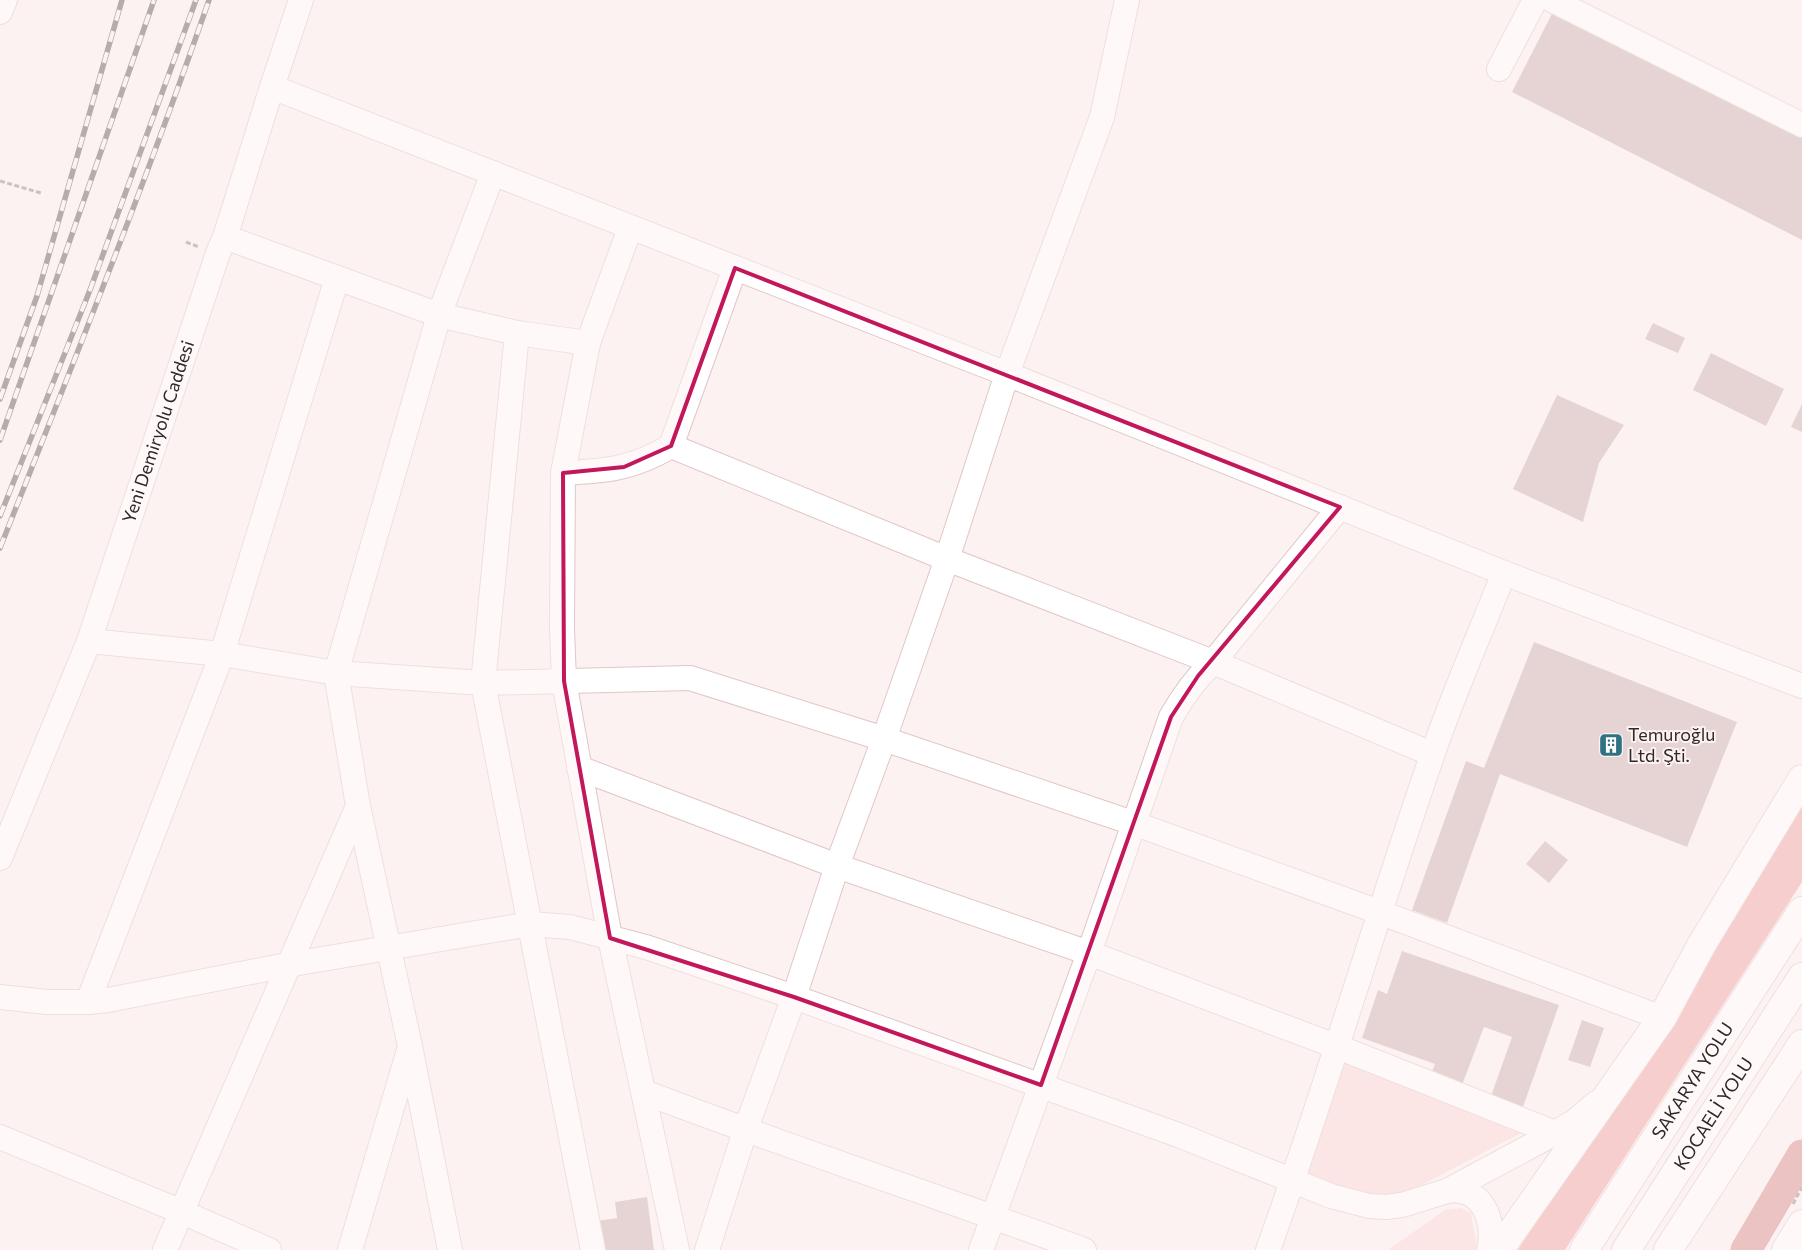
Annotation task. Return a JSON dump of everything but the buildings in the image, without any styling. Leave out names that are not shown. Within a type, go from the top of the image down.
[{"type":"main road","points":[[1499,1250],[1662,1018],[1702,944],[1802,779]]},
{"type":"main road","name":"SAKARYA YOLU","points":[[1584,1250],[1802,911]]},
{"type":"main road","name":"KOCAELİ YOLU","points":[[1626,1250],[1802,978]]},
{"type":"main road","points":[[1668,1250],[1802,1044]]},
{"type":"main road","points":[[1786,1250],[1802,1224]]},
{"type":"main road","points":[[1798,1250],[1802,1244]]},
{"type":"street","points":[[0,12],[5,0]]},
{"type":"street","name":"Yeni Demiryolu Caddesi","points":[[0,858],[89,641],[218,253],[225,237],[301,0]]},
{"type":"street","points":[[707,1250],[745,1131],[794,997],[837,866],[884,739],[1007,374],[1102,118],[1127,0]]},
{"type":"street","points":[[1499,69],[1535,0]]},
{"type":"street","points":[[1552,0],[1802,125]]},
{"type":"street","points":[[272,87],[1007,374],[1504,573],[1802,686]]},
{"type":"street","points":[[450,1250],[390,947],[358,806],[336,672],[439,315],[493,174]]},
{"type":"street","points":[[630,228],[588,342],[563,473],[562,629],[564,681],[610,938],[677,1250]]},
{"type":"street","points":[[225,237],[439,315],[517,333],[588,342]]},
{"type":"street","points":[[563,473],[602,471],[624,467],[642,462],[671,446],[735,268]]},
{"type":"street","points":[[88,1002],[222,654],[337,278]]},
{"type":"street","points":[[517,333],[482,683],[594,1250]]},
{"type":"street","points":[[671,446],[946,558],[1213,662],[1432,754]]},
{"type":"street","points":[[981,1250],[1089,953],[1171,717],[1198,676],[1213,662],[1340,508]]},
{"type":"street","points":[[1268,1250],[1338,1047],[1379,912],[1432,754],[1504,573]]},
{"type":"street","points":[[89,641],[222,654],[336,672],[482,683],[690,678],[884,739],[1133,822],[1662,1018]]},
{"type":"street","points":[[579,768],[837,866],[1089,953],[1338,1047],[1555,1133]]},
{"type":"street","points":[[165,1250],[287,965],[358,806]]},
{"type":"street","points":[[0,997],[48,1002],[88,1002],[130,996],[287,965],[530,924],[570,927],[646,947],[794,997],[1181,1136],[1350,1202],[1377,1206],[1402,1205],[1457,1187],[1574,1122],[1615,1087]]},
{"type":"street","points":[[350,1250],[410,1046]]},
{"type":"street","points":[[644,1092],[745,1131],[993,1216],[1084,1250]]},
{"type":"street","points":[[0,1137],[269,1250]]},
{"type":"street","points":[[1457,1187],[1458,1190],[1469,1194],[1482,1204],[1486,1211],[1491,1232],[1489,1250]]},
{"type":"path","points":[[0,181],[41,193]]},
{"type":"highlighted area","points":[[735,268],[1340,507],[1198,676],[1171,717],[1041,1085],[794,997],[610,938],[564,681],[563,473],[624,467],[671,446]]},
{"type":"shaded area","points":[[1802,795],[1802,882],[1565,1250],[1518,1250]]},
{"type":"shaded area","points":[[1344,1062],[1527,1130],[1410,1191],[1384,1196],[1358,1193],[1305,1176]]},
{"type":"shaded area","points":[[1461,1208],[1471,1213],[1477,1248],[1475,1250],[1388,1250],[1445,1210]]},
{"type":"waterway","points":[[1746,1250],[1802,1155]]},
{"type":"railway","points":[[0,399],[37,296],[122,0]]},
{"type":"railway","points":[[0,440],[154,0]]},
{"type":"railway","points":[[0,516],[90,290],[196,0]]},
{"type":"railway","points":[[0,548],[134,207],[209,0]]},
{"type":"place","name":"Temuroğlu Ltd. Şti.","points":[[1611,745]]}]
